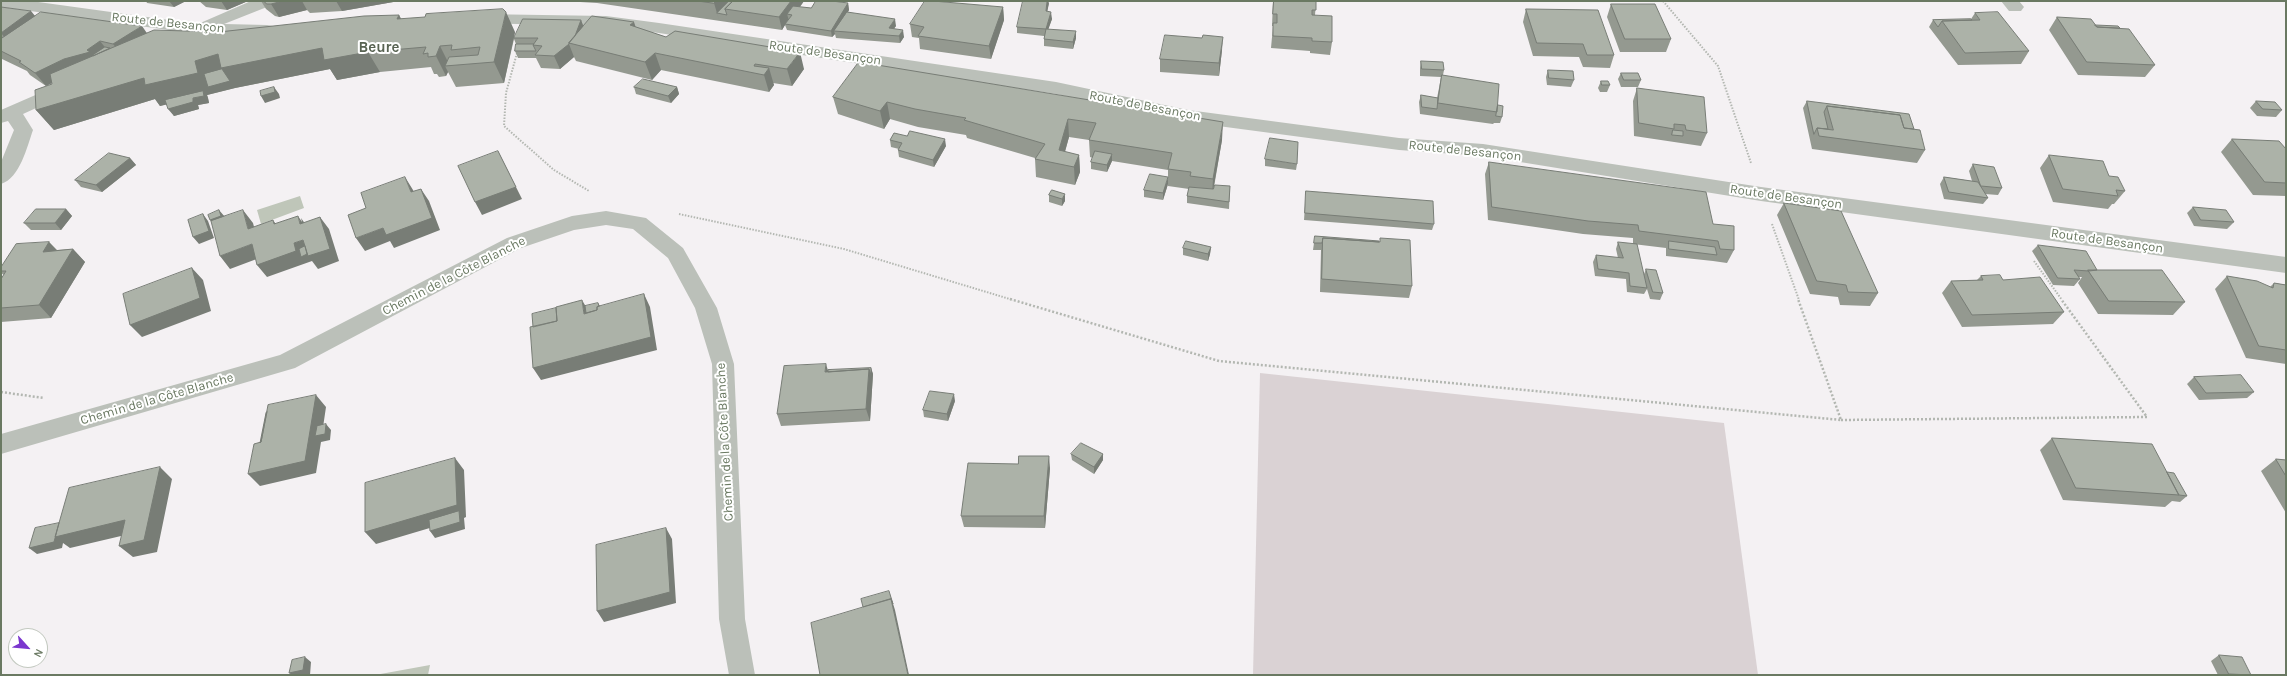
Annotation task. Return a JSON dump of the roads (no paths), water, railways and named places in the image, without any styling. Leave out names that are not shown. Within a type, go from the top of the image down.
[{"type":"street","points":[[169,42],[266,1]]},
{"type":"street","name":"Route de Besançon","points":[[1,2],[198,29],[282,30]]},
{"type":"street","name":"Route de Besançon","points":[[465,20],[526,19],[606,21],[659,28],[1056,88],[1188,116],[1399,144],[1483,150],[1761,194],[2286,265]]},
{"type":"street","points":[[1,177],[9,166],[24,130],[6,115],[76,83]]},
{"type":"street","name":"Chemin de la Côte Blanche","points":[[1,444],[287,362],[514,243],[579,222],[606,218],[640,223],[676,253],[706,308],[723,364],[732,618],[742,675]]},
{"type":"district","name":"Beure","points":[[379,48]]}]
